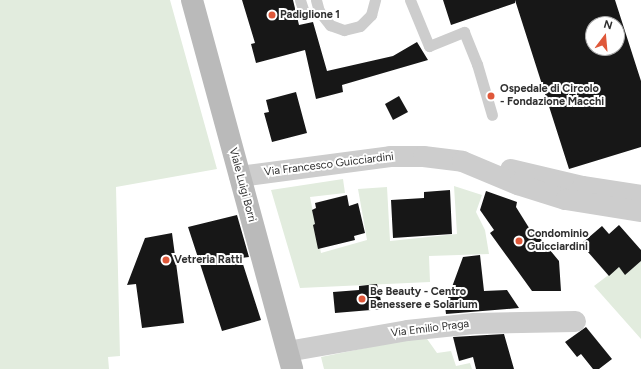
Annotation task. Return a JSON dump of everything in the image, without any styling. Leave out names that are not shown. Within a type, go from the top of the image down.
[{"type":"main road","name":"Viale Luigi Borri","points":[[192,0],[289,360]]},
{"type":"street","name":"Via Francesco Guicciardini","points":[[239,176],[390,156],[423,156],[466,162],[641,195]]},
{"type":"street","name":"Via Francesco Guicciardini","points":[[466,162],[517,184],[565,199],[641,211]]},
{"type":"street","name":"Via Emilio Praga","points":[[289,360],[406,330],[474,323],[575,321]]},
{"type":"lane","points":[[300,0],[304,12]]},
{"type":"lane","points":[[316,0],[319,11],[330,25],[344,30],[360,26],[371,15],[375,0]]},
{"type":"lane","points":[[410,0],[429,46],[464,32],[477,64],[492,115]]},
{"type":"green space","points":[[0,0],[170,0],[217,169],[116,187],[120,356],[108,357],[109,369],[0,369]]},
{"type":"green space","points":[[343,179],[345,193],[310,197],[321,253],[367,240],[358,189],[387,187],[390,241],[457,234],[454,186],[482,195],[476,212],[485,230],[489,254],[429,256],[430,282],[300,288],[271,190]]},
{"type":"green space","points":[[641,261],[641,339],[594,286],[619,267],[626,274]]},
{"type":"green space","points":[[425,336],[437,353],[451,351],[456,366],[470,363],[472,369],[324,369],[321,357]]},
{"type":"building","points":[[242,0],[293,0],[299,25],[313,22],[327,71],[393,56],[417,42],[428,60],[342,85],[343,92],[316,99],[305,50],[256,63],[251,44],[255,43]]},
{"type":"building","points":[[443,0],[515,0],[515,3],[451,25]]},
{"type":"building","points":[[515,0],[615,0],[620,16],[585,16],[585,56],[625,56],[625,31],[641,81],[641,147],[569,169]]},
{"type":"building","points":[[296,92],[307,133],[272,142],[264,113],[269,112],[266,100]]},
{"type":"building","points":[[399,96],[408,112],[393,120],[385,104]]},
{"type":"building","points":[[450,190],[452,234],[393,238],[391,200],[424,198],[424,192]]},
{"type":"building","name":"Condominio Guicciardini","points":[[486,191],[517,202],[516,207],[531,231],[535,232],[559,261],[561,291],[532,291],[490,233],[494,230],[480,210]]},
{"type":"building","points":[[347,195],[349,206],[358,203],[365,233],[354,236],[355,240],[318,249],[313,225],[315,224],[312,210],[316,208],[315,203]]},
{"type":"building","points":[[237,215],[249,257],[241,258],[261,320],[222,331],[188,227]]},
{"type":"building","points":[[619,225],[641,250],[641,261],[625,275],[619,267],[609,276],[581,244],[602,226],[609,234]]},
{"type":"building","points":[[172,233],[184,323],[142,328],[136,284],[127,285],[145,238]]},
{"type":"building","points":[[480,255],[484,291],[507,290],[519,308],[446,314],[445,306],[463,257]]},
{"type":"building","points":[[377,284],[383,309],[335,313],[333,292],[359,290],[359,286]]},
{"type":"building","points":[[586,327],[612,359],[599,369],[593,369],[581,354],[577,357],[565,342]]},
{"type":"building","points":[[504,334],[514,369],[476,369],[473,357],[459,361],[453,337]]},
{"type":"place","name":"Padiglione 1","points":[[272,15]]},
{"type":"place","name":"Ospedale di Circolo - Fondazione Macchi","points":[[491,96]]},
{"type":"place","name":"Condominio Guicciardini","points":[[519,241]]},
{"type":"place","name":"Vetreria Ratti","points":[[166,260]]},
{"type":"place","name":"Be Beauty - Centro Benessere e Solarium","points":[[362,299]]}]
